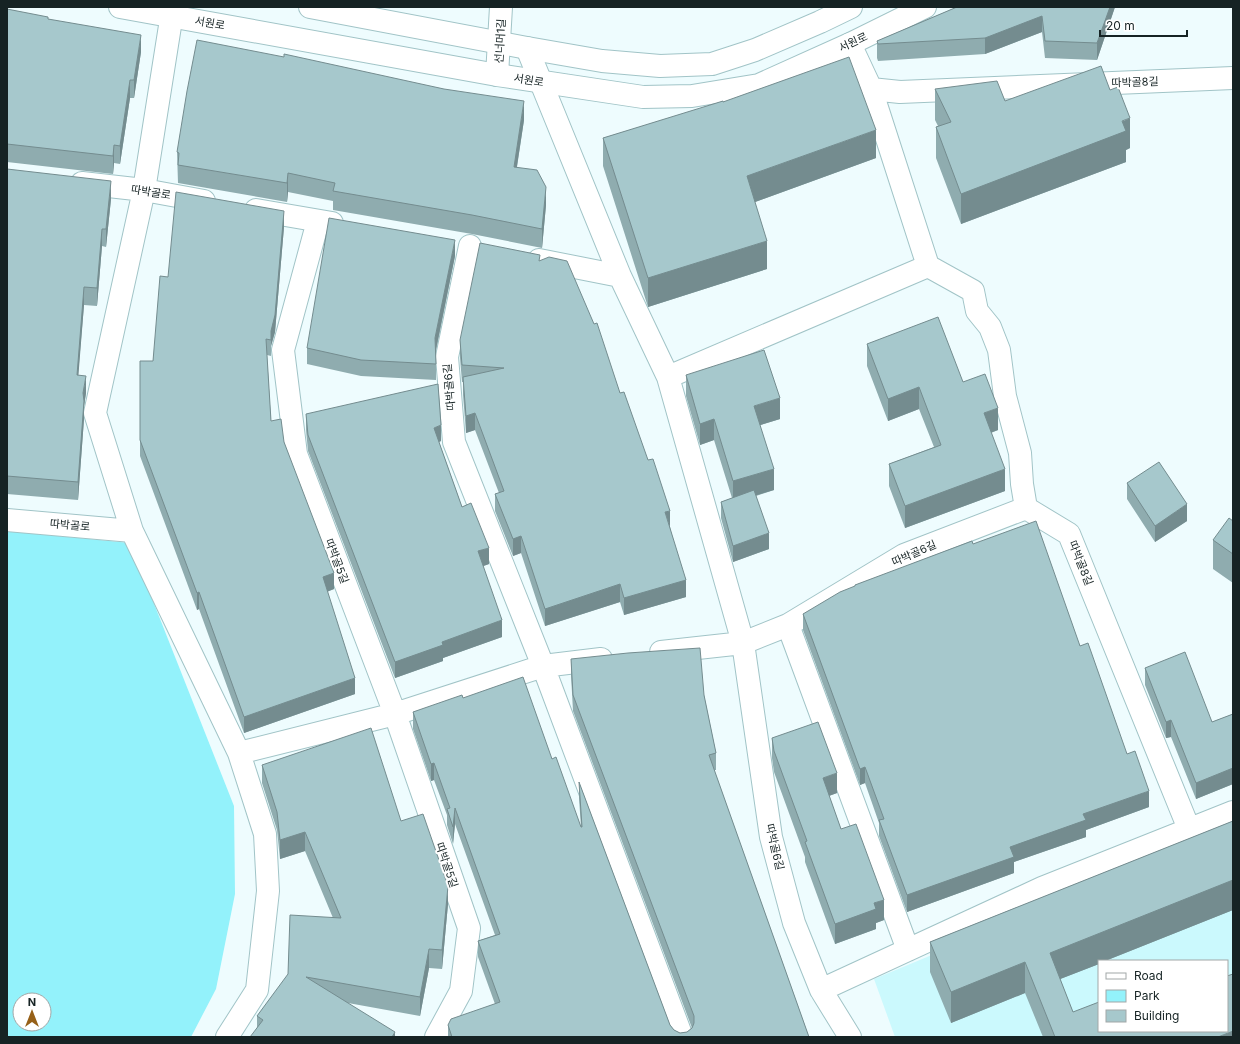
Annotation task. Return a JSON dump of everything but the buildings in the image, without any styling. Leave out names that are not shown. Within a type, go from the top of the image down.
[{"type":"street","name":"서원로","points":[[120,7],[172,12],[497,75],[643,97],[692,96],[759,85],[850,44],[925,7]]},
{"type":"street","points":[[310,7],[602,61],[660,66],[712,64],[755,50],[851,7]]},
{"type":"street","name":"선너머1길","points":[[497,75],[501,7]]},
{"type":"street","points":[[172,12],[144,190],[95,413],[132,531],[239,753],[265,834],[268,891],[257,990],[227,1037]]},
{"type":"street","points":[[850,44],[871,89],[928,266],[973,291],[976,311],[990,327],[999,350],[1005,396],[1020,453],[1022,484],[1026,508]]},
{"type":"street","name":"따박골6길","points":[[527,48],[620,276],[668,377],[743,642],[771,837],[794,923],[821,990],[850,1037]]},
{"type":"street","name":"따박골8길","points":[[871,89],[900,92],[1233,78]]},
{"type":"street","name":"따박골로","points":[[60,180],[144,190],[318,221]]},
{"type":"street","points":[[318,221],[348,226]]},
{"type":"street","name":"따박골5길","points":[[318,221],[283,350],[296,454],[395,714],[469,928],[461,991],[436,1037]]},
{"type":"street","points":[[447,242],[492,250]]},
{"type":"street","name":"따박골6길","points":[[470,246],[447,357],[454,442],[543,666],[682,1037]]},
{"type":"street","points":[[522,256],[620,276]]},
{"type":"street","points":[[668,377],[928,266]]},
{"type":"street","name":"따박골6길","points":[[643,654],[743,642],[788,625],[904,556],[1026,508]]},
{"type":"street","name":"따박골8길","points":[[1026,508],[1069,534],[1189,829]]},
{"type":"street","name":"따박골로","points":[[7,520],[132,531]]},
{"type":"street","points":[[788,625],[908,950]]},
{"type":"street","points":[[239,753],[395,714],[543,666],[620,657]]},
{"type":"street","points":[[821,990],[1042,888],[1233,812]]},
{"type":"shaded area","points":[[1233,830],[1233,1037],[895,1037],[874,979]]},
{"type":"green space","points":[[7,531],[130,543],[234,806],[235,894],[216,989],[191,1037],[7,1037]]}]
